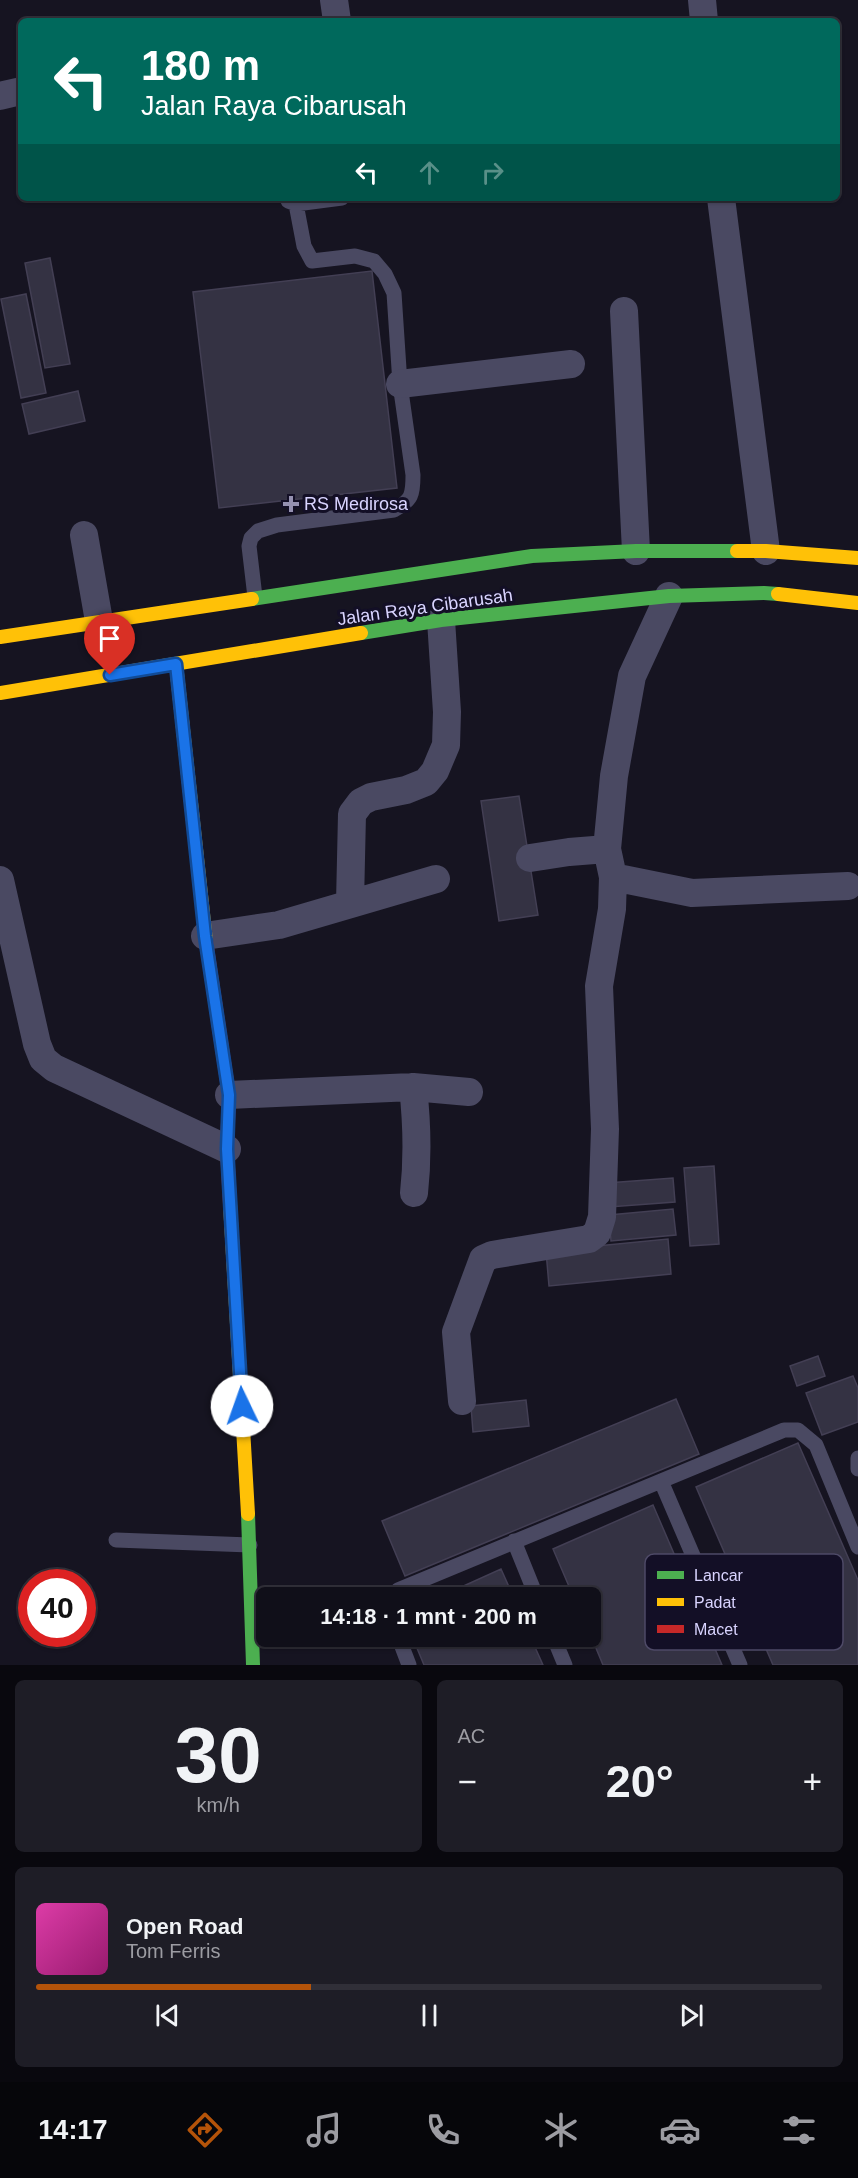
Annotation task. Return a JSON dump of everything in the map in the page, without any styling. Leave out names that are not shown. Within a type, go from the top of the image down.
[{"type":"main road","name":"Jalan Raya Cibarusah","points":[[0,637],[532,556],[636,551],[766,551],[858,558]]},
{"type":"main road","name":"Jalan Raya Cibarusah","points":[[0,693],[441,620],[669,596],[764,593],[858,603]]},
{"type":"main road","points":[[176,664],[205,936],[229,1095],[227,1149],[250,1545],[253,1665]]},
{"type":"street","points":[[334,0],[337,18]]},
{"type":"street","points":[[702,0],[704,18]]},
{"type":"street","points":[[0,96],[18,92]]},
{"type":"street","points":[[721,201],[766,551]]},
{"type":"street","points":[[624,311],[636,551]]},
{"type":"street","points":[[400,384],[571,364]]},
{"type":"street","points":[[84,535],[99,621]]},
{"type":"street","points":[[462,1401],[456,1332],[483,1259],[492,1255],[589,1239],[597,1233],[602,1217],[605,1130],[599,986],[612,909],[613,877],[607,849],[614,776],[632,676],[669,596]]},
{"type":"street","points":[[350,903],[352,814],[361,802],[371,797],[406,790],[426,782],[435,771],[446,745],[447,712],[441,620]]},
{"type":"street","points":[[530,858],[607,849]]},
{"type":"street","points":[[613,877],[692,892],[848,886]]},
{"type":"street","points":[[205,936],[279,925],[436,879]]},
{"type":"street","points":[[0,880],[6,932],[43,1059],[54,1068],[227,1149]]},
{"type":"street","points":[[229,1095],[413,1087],[470,1092]]},
{"type":"street","points":[[413,1087],[418,1162],[414,1193]]},
{"type":"lane","points":[[255,597],[249,546],[251,538],[258,531],[277,525],[394,510],[408,503],[413,490],[413,475],[400,384],[394,293],[385,274],[374,261],[354,256],[312,261],[304,246],[291,201]]},
{"type":"lane","points":[[405,1587],[784,1430],[798,1430],[816,1445],[858,1547]]},
{"type":"lane","points":[[858,1458],[858,1469]]},
{"type":"lane","points":[[661,1481],[692,1554]]},
{"type":"lane","points":[[116,1540],[250,1545]]},
{"type":"lane","points":[[514,1541],[533,1587]]},
{"type":"lane","points":[[402,1647],[409,1665]]},
{"type":"lane","points":[[558,1647],[565,1665]]},
{"type":"lane","points":[[734,1650],[740,1665]]},
{"type":"building","points":[[50,258],[70,364],[45,368],[25,263]]},
{"type":"building","points":[[372,271],[397,488],[219,508],[193,292]]},
{"type":"building","points":[[26,294],[46,393],[21,398],[1,299]]},
{"type":"building","points":[[78,391],[85,421],[29,434],[22,404]]},
{"type":"building","points":[[519,796],[538,915],[499,921],[481,801]]},
{"type":"building","points":[[714,1166],[719,1244],[690,1246],[684,1168]]},
{"type":"building","points":[[673,1178],[675,1202],[609,1207],[607,1183]]},
{"type":"building","points":[[673,1209],[676,1235],[611,1241],[609,1215]]},
{"type":"building","points":[[668,1239],[671,1274],[549,1286],[546,1251]]},
{"type":"building","points":[[818,1356],[825,1376],[797,1386],[790,1366]]},
{"type":"building","points":[[853,1376],[858,1388],[858,1422],[822,1435],[806,1393]]},
{"type":"building","points":[[676,1399],[699,1454],[405,1576],[382,1521]]},
{"type":"building","points":[[526,1400],[529,1426],[473,1432],[471,1406]]},
{"type":"building","points":[[798,1443],[858,1580],[858,1665],[773,1665],[767,1650],[843,1650],[843,1554],[725,1554],[696,1487]]},
{"type":"building","points":[[653,1505],[674,1554],[645,1554],[645,1650],[716,1650],[722,1665],[603,1665],[596,1647],[601,1647],[601,1587],[569,1587],[553,1549]]},
{"type":"building","points":[[501,1569],[509,1587],[461,1587]]},
{"type":"building","points":[[417,1647],[535,1647],[543,1665],[424,1665]]},
{"type":"traffic: fast","points":[[252,599],[532,556],[636,551],[737,551]]},
{"type":"traffic: fast","points":[[361,633],[441,620],[669,596],[778,594]]},
{"type":"traffic: fast","points":[[248,1514],[253,1665]]},
{"type":"traffic: slow","points":[[737,551],[858,558]]},
{"type":"traffic: slow","points":[[778,594],[858,603]]},
{"type":"traffic: slow","points":[[0,637],[252,599]]},
{"type":"traffic: slow","points":[[0,693],[361,633]]},
{"type":"traffic: slow","points":[[176,664],[206,941]]},
{"type":"traffic: slow","points":[[230,1204],[248,1514]]},
{"type":"traffic: jam","points":[[206,941],[229,1095],[227,1149],[230,1204]]},
{"type":"place","name":"RS Medirosa","points":[[291,504]]},
{"type":"route","points":[[110,675],[176,664],[205,936],[229,1095],[227,1149],[242,1406]]}]
